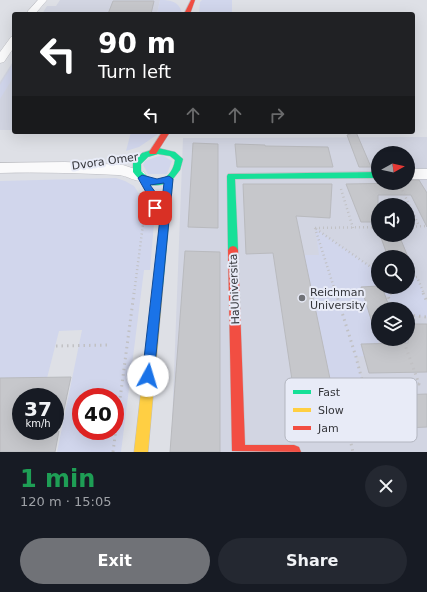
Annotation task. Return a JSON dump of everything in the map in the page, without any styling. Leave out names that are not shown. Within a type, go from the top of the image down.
[{"type":"street","points":[[31,12],[36,0]]},
{"type":"street","points":[[32,12],[43,0]]},
{"type":"street","points":[[187,12],[193,0]]},
{"type":"street","points":[[182,3],[186,12]]},
{"type":"street","points":[[0,60],[12,42]]},
{"type":"street","points":[[152,193],[137,172],[136,165],[138,161],[161,141],[165,134]]},
{"type":"street","points":[[140,177],[151,182],[157,182],[169,179],[177,172],[179,168],[172,143],[163,151],[149,153]]},
{"type":"street","name":"Dvora Omer","points":[[66,167],[125,160],[149,153]]},
{"type":"street","name":"Dvora Omer","points":[[0,168],[66,167],[123,170],[140,177]]},
{"type":"street","points":[[415,174],[427,174]]},
{"type":"street","name":"HaUniversita","points":[[294,452],[239,451],[231,176],[371,175]]},
{"type":"street","points":[[141,452],[169,179]]},
{"type":"street","points":[[157,216],[162,238]]},
{"type":"path","points":[[337,175],[353,228]]},
{"type":"path","points":[[402,190],[419,226]]},
{"type":"path","points":[[113,452],[146,201]]},
{"type":"path","points":[[415,226],[427,226]]},
{"type":"path","points":[[315,228],[371,227]]},
{"type":"path","points":[[315,228],[371,267]]},
{"type":"path","points":[[315,228],[361,378]]},
{"type":"path","points":[[415,277],[417,277],[427,302]]},
{"type":"path","points":[[415,316],[427,317]]},
{"type":"path","points":[[56,346],[110,345]]},
{"type":"path","points":[[405,346],[417,378]]},
{"type":"path","points":[[351,442],[353,452]]},
{"type":"shaded area","points":[[60,0],[160,0],[157,12],[43,12],[47,6],[56,6]]},
{"type":"shaded area","points":[[160,0],[168,0],[177,4],[182,12],[157,12]]},
{"type":"shaded area","points":[[202,0],[232,0],[232,12],[199,12],[200,2]]},
{"type":"shaded area","points":[[12,63],[12,130],[0,130],[0,82]]},
{"type":"shaded area","points":[[12,66],[12,79],[0,99],[0,85]]},
{"type":"shaded area","points":[[130,134],[158,134],[139,147],[126,151]]},
{"type":"shaded area","name":"Reichman University","points":[[427,137],[427,452],[171,452],[183,138]]},
{"type":"shaded area","points":[[162,155],[172,161],[167,174],[148,174],[143,165],[145,161]]},
{"type":"shaded area","points":[[116,178],[134,186],[147,206],[154,223],[150,270],[144,270],[124,428],[124,388],[72,388],[72,440],[123,440],[121,452],[57,452],[59,440],[64,440],[64,418],[82,330],[59,331],[47,378],[0,378],[0,181]]},
{"type":"shaded area","points":[[315,228],[371,267],[371,286],[361,287],[371,319],[371,344],[361,344],[364,356],[356,357],[362,378],[330,378],[304,255],[319,255]]},
{"type":"shaded area","points":[[415,277],[417,277],[427,302],[427,317],[415,316],[415,302],[390,302],[388,296],[385,295],[415,294]]},
{"type":"building","points":[[113,1],[154,1],[151,12],[109,12]]},
{"type":"building","points":[[350,134],[357,134],[371,167],[359,167],[347,135]]},
{"type":"building","points":[[193,143],[218,144],[218,228],[188,227]]},
{"type":"building","points":[[235,144],[328,147],[333,167],[237,167]]},
{"type":"building","points":[[415,180],[419,180],[427,193],[427,227],[415,203],[415,198],[412,198],[411,195],[378,195],[378,198],[371,198],[371,222],[361,222],[346,184],[371,184],[371,190],[415,190]]},
{"type":"building","points":[[243,184],[332,184],[330,218],[296,216],[330,378],[292,378],[273,253],[246,254]]},
{"type":"building","points":[[383,242],[402,242],[405,250],[385,250]]},
{"type":"building","points":[[185,251],[220,252],[220,452],[170,452]]},
{"type":"building","points":[[371,286],[371,294],[385,294],[387,302],[371,302],[371,319],[361,287]]},
{"type":"building","points":[[415,324],[427,324],[427,372],[369,373],[361,344],[371,344],[371,346],[415,346]]},
{"type":"building","points":[[71,377],[64,409],[64,388],[12,388],[12,440],[57,440],[55,452],[0,452],[0,378]]},
{"type":"building","points":[[417,394],[427,394],[427,427],[417,427]]},
{"type":"traffic: fast","points":[[158,151],[172,154],[179,159],[176,170],[169,179],[158,183],[153,183],[143,178],[137,172],[137,163],[145,155],[158,151]]},
{"type":"traffic: fast","points":[[233,250],[231,176],[371,175]]},
{"type":"traffic: fast","points":[[158,286],[169,179]]},
{"type":"traffic: slow","points":[[141,452],[158,286]]},
{"type":"traffic: jam","points":[[188,12],[193,0]]},
{"type":"traffic: jam","points":[[153,152],[165,134]]},
{"type":"traffic: jam","points":[[233,250],[239,451],[294,452]]},
{"type":"place","name":"Reichman University","points":[[302,298]]},
{"type":"route","points":[[148,376],[169,179],[151,182],[142,178],[152,193],[155,208]]}]
